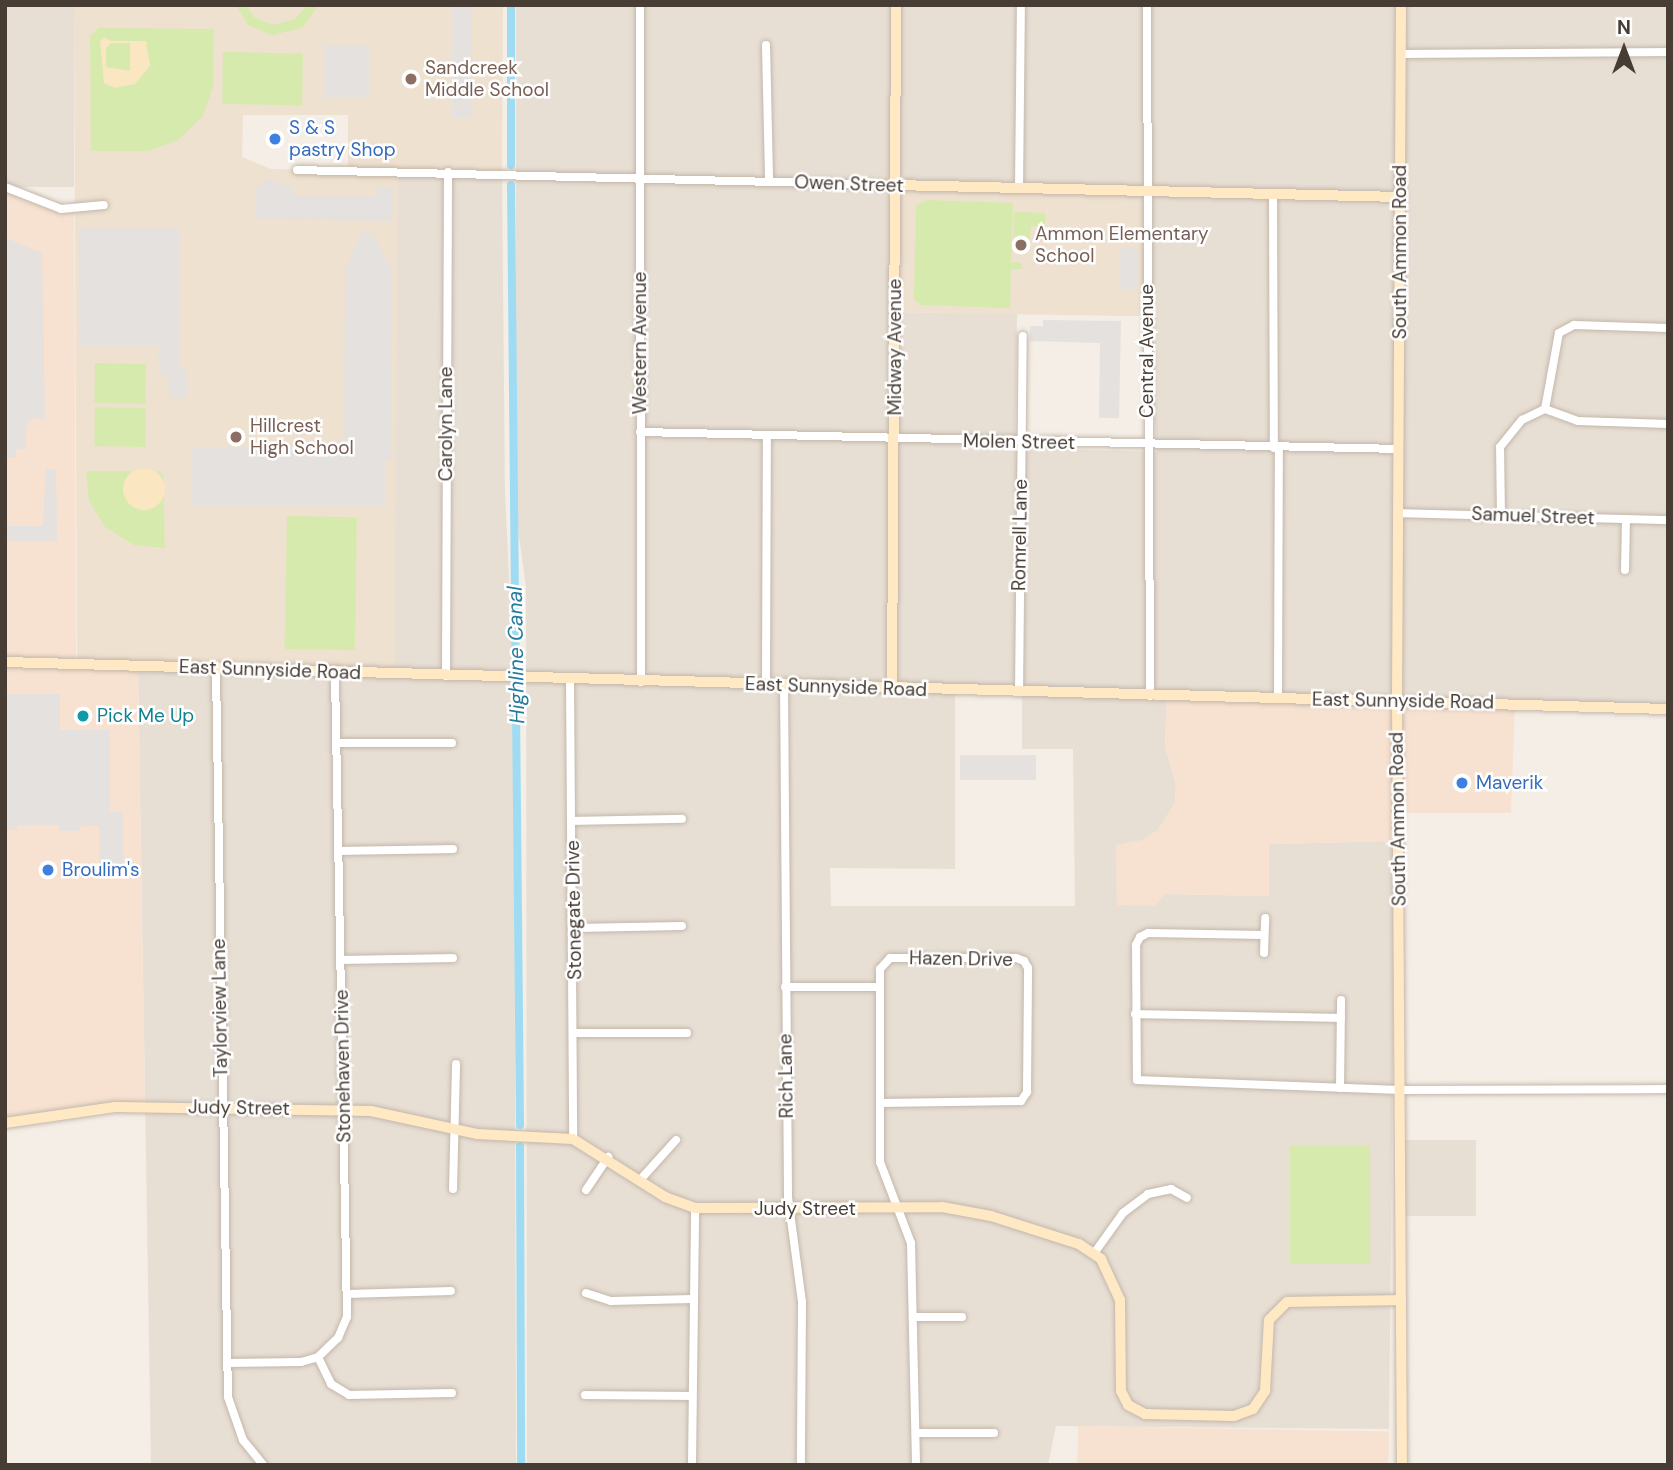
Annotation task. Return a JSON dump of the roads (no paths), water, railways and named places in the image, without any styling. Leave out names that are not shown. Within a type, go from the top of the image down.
[{"type":"street","name":"Western Avenue","points":[[639,5],[640,681]]},
{"type":"street","name":"Midway Avenue","points":[[892,689],[896,5]]},
{"type":"street","points":[[1019,189],[1021,5]]},
{"type":"street","name":"Central Avenue","points":[[1147,5],[1146,445],[1150,696]]},
{"type":"street","name":"South Ammon Road","points":[[1401,5],[1397,699],[1402,1465]]},
{"type":"street","points":[[765,45],[769,181]]},
{"type":"street","points":[[1401,54],[1668,52]]},
{"type":"street","name":"Owen Street","points":[[297,170],[640,176],[1019,189],[1401,197]]},
{"type":"street","name":"Carolyn Lane","points":[[446,676],[448,172]]},
{"type":"street","points":[[5,187],[61,209],[104,205]]},
{"type":"street","points":[[1273,194],[1278,698]]},
{"type":"street","points":[[1501,516],[1500,447],[1509,431],[1545,409],[1559,333],[1574,325],[1668,328]]},
{"type":"street","name":"Romrell Lane","points":[[1019,692],[1023,336]]},
{"type":"street","points":[[1545,409],[1578,421],[1668,424]]},
{"type":"street","name":"Molen Street","points":[[640,432],[1398,449]]},
{"type":"street","points":[[766,685],[767,436]]},
{"type":"street","name":"Samuel Street","points":[[1398,513],[1668,520]]},
{"type":"street","points":[[1625,570],[1626,519]]},
{"type":"street","name":"East Sunnyside Road","points":[[5,662],[1150,696],[1397,699],[1668,709]]},
{"type":"street","name":"Taylorview Lane","points":[[216,668],[227,1363],[231,1411],[260,1464]]},
{"type":"street","name":"Stonehaven Drive","points":[[318,1357],[330,1349],[342,1328],[347,1294],[341,851],[335,672]]},
{"type":"street","name":"Stonegate Drive","points":[[570,680],[575,928],[573,1139]]},
{"type":"street","name":"Rich Lane","points":[[784,685],[788,1209],[799,1253],[802,1302],[801,1465]]},
{"type":"street","points":[[338,743],[452,743]]},
{"type":"street","points":[[572,821],[682,819]]},
{"type":"street","points":[[341,851],[453,849]]},
{"type":"street","points":[[1264,953],[1265,918]]},
{"type":"street","points":[[575,928],[682,926]]},
{"type":"street","points":[[1264,936],[1148,933],[1140,937],[1135,1014],[1137,1080],[1400,1090],[1668,1089]]},
{"type":"street","points":[[342,960],[453,958]]},
{"type":"street","name":"Hazen Drive","points":[[880,1103],[1021,1101],[1027,1092],[1028,968],[1017,958],[890,958],[880,969],[880,987],[880,1103],[880,1162],[886,1187],[899,1208],[911,1243],[915,1317],[916,1465]]},
{"type":"street","points":[[785,987],[880,987]]},
{"type":"street","points":[[1340,1088],[1341,1000]]},
{"type":"street","points":[[1135,1014],[1341,1018]]},
{"type":"street","points":[[575,1033],[687,1033]]},
{"type":"street","points":[[453,1189],[456,1064]]},
{"type":"street","name":"Judy Street","points":[[5,1124],[115,1107],[344,1110],[406,1116],[455,1129],[573,1139],[608,1157],[665,1197],[695,1209],[942,1207],[991,1216],[1095,1252]]},
{"type":"street","points":[[640,1180],[676,1140]]},
{"type":"street","points":[[586,1190],[608,1157]]},
{"type":"street","points":[[1187,1198],[1171,1189],[1148,1194],[1124,1213],[1095,1252],[1110,1271],[1120,1300],[1121,1391],[1128,1405],[1145,1414],[1234,1416],[1253,1409],[1265,1391],[1269,1320],[1287,1302],[1401,1300]]},
{"type":"street","points":[[692,1465],[695,1209]]},
{"type":"street","points":[[347,1294],[451,1291]]},
{"type":"street","points":[[586,1293],[611,1301],[692,1299]]},
{"type":"street","points":[[915,1317],[962,1317]]},
{"type":"street","points":[[227,1363],[301,1362],[318,1357],[331,1384],[349,1395],[452,1393]]},
{"type":"street","points":[[585,1395],[692,1396]]},
{"type":"street","points":[[916,1433],[994,1433]]},
{"type":"waterway","name":"Highline Canal","points":[[511,5],[511,165]]},
{"type":"waterway","name":"Highline Canal","points":[[511,185],[520,1125]]},
{"type":"waterway","points":[[520,1146],[521,1465]]},
{"type":"place","name":"Sandcreek Middle School","points":[[411,79]]},
{"type":"place","name":"S & S pastry Shop","points":[[275,139]]},
{"type":"place","name":"Ammon Elementary School","points":[[1021,245]]},
{"type":"place","name":"Hillcrest High School","points":[[236,437]]},
{"type":"place","name":"Pick Me Up","points":[[83,716]]},
{"type":"place","name":"Maverik","points":[[1462,783]]},
{"type":"place","name":"Broulim's","points":[[48,870]]}]
